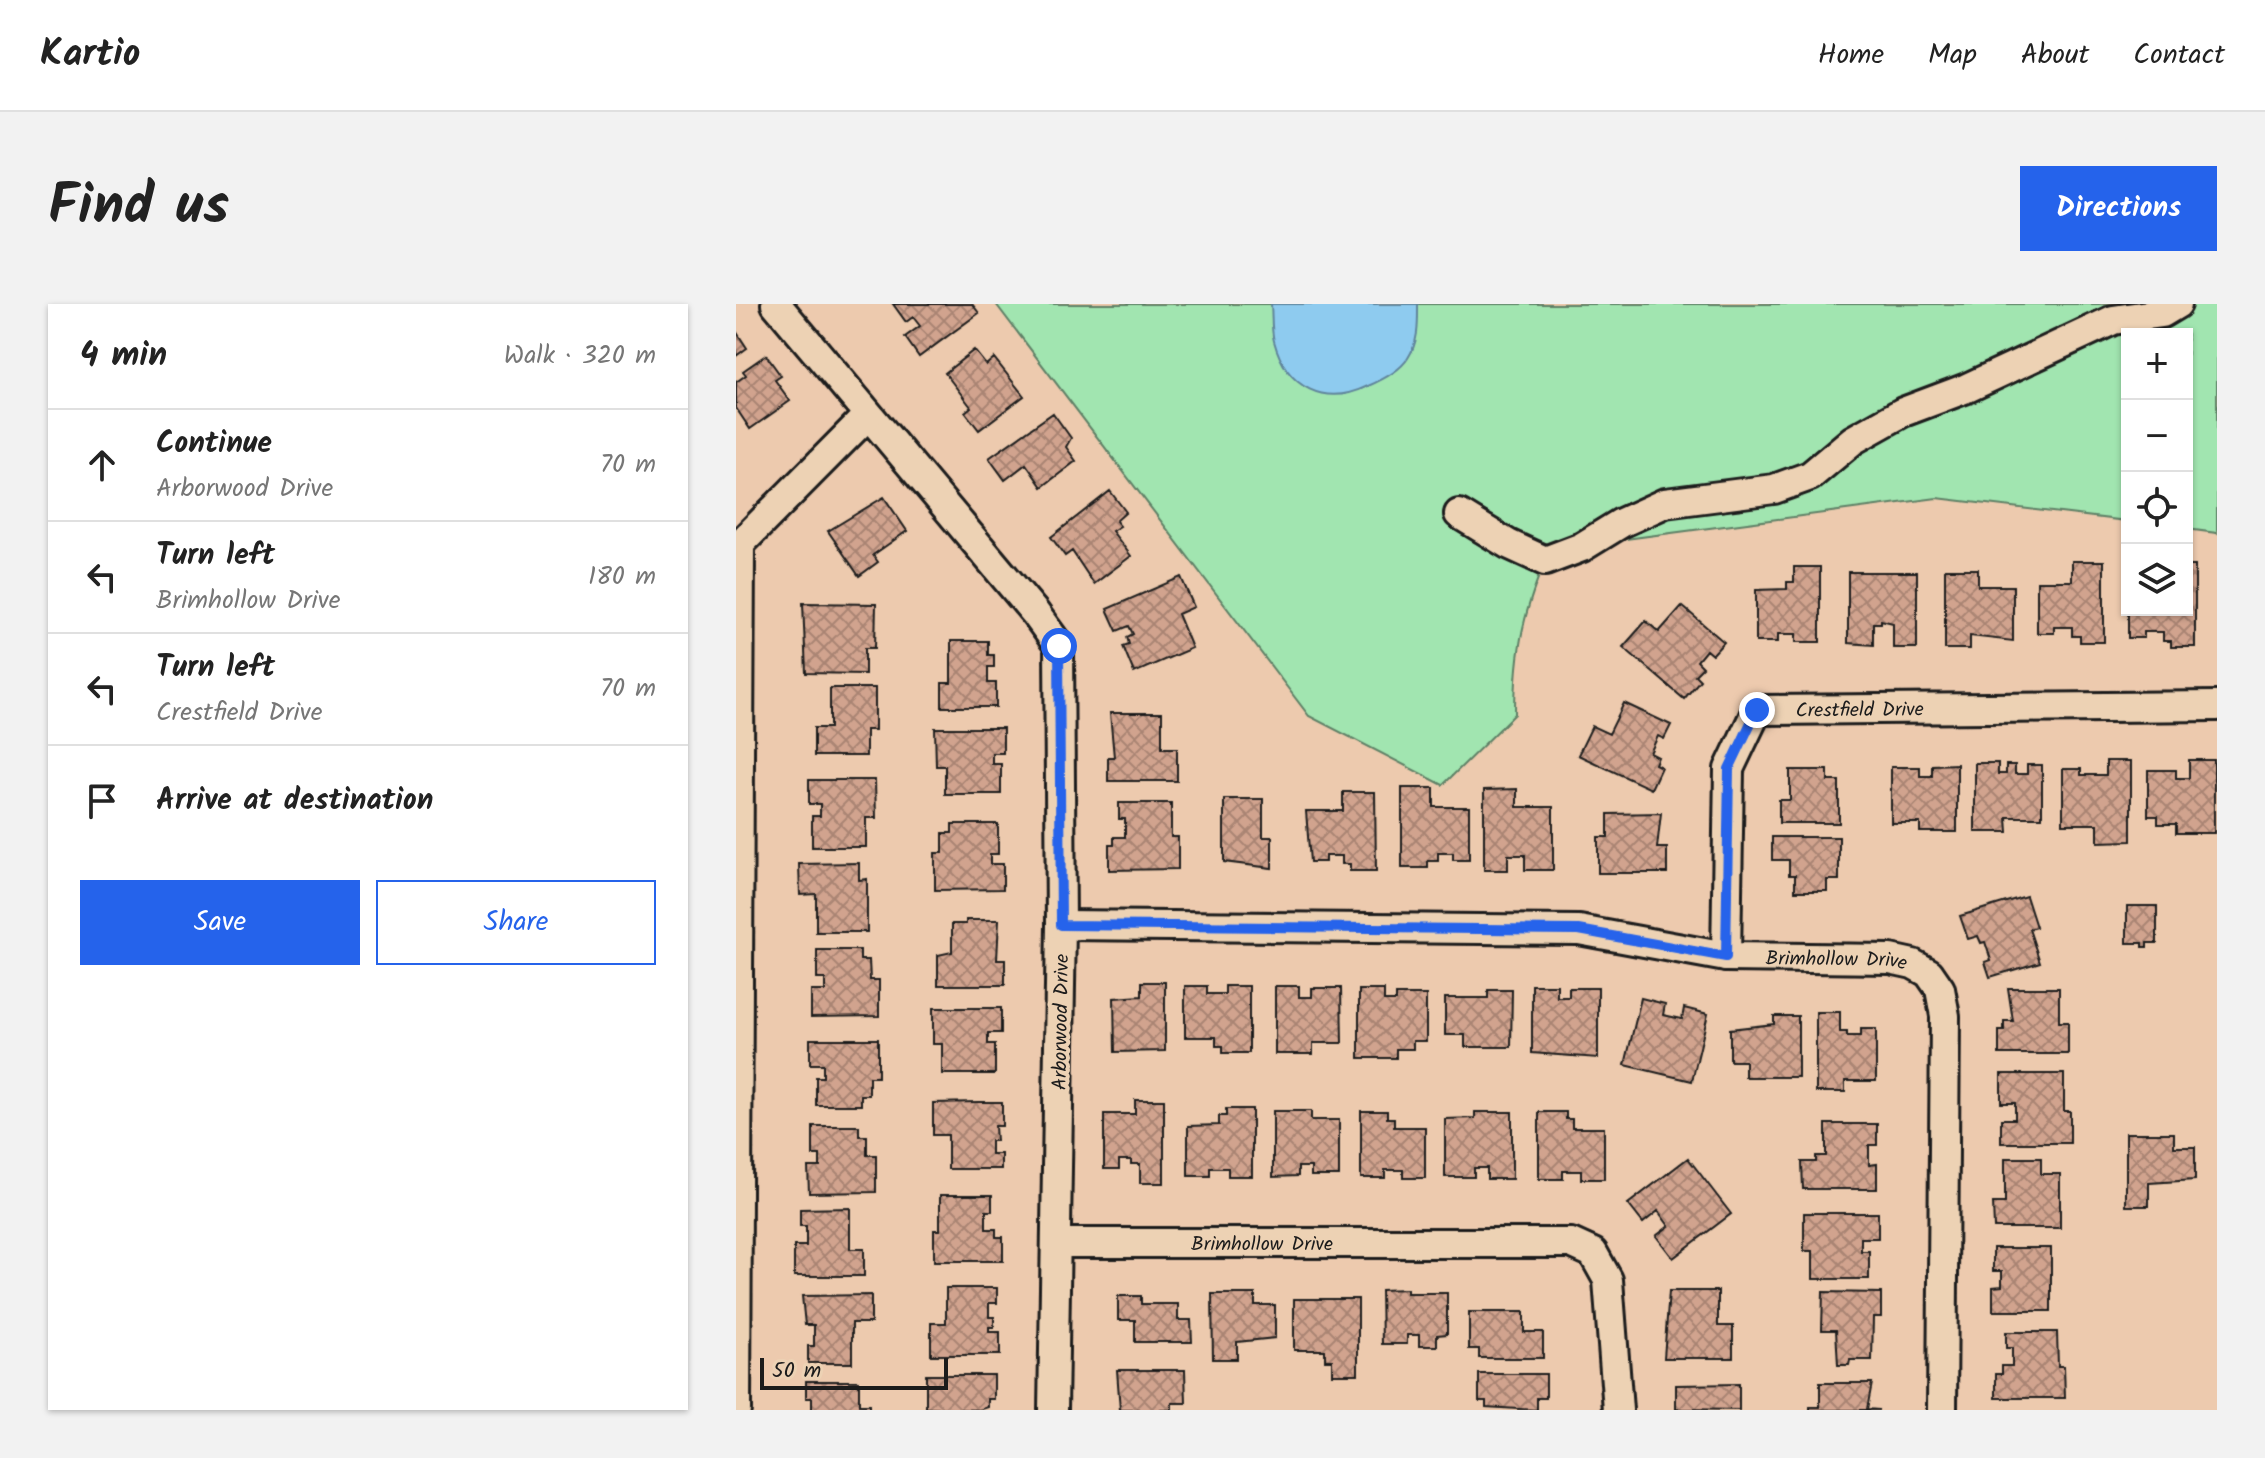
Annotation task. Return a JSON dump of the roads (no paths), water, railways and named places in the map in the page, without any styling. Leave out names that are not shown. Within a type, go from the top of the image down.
[{"type":"street","name":"Arborwood Drive","points":[[776,304],[1035,613],[1059,646],[1061,925],[1053,1410]]},
{"type":"street","points":[[1459,514],[1545,561],[1582,547],[1621,523],[1665,503],[1774,489],[1810,476],[1853,440],[1903,412],[1967,388],[2113,320],[2162,313],[2177,304]]},
{"type":"street","points":[[736,1410],[740,544],[867,416]]},
{"type":"street","name":"Crestfield Drive","points":[[1726,957],[1729,769],[1757,710],[2217,706]]},
{"type":"street","name":"Brimhollow Drive","points":[[1061,925],[1579,930],[1726,957],[1890,959],[1913,964],[1929,973],[1940,989],[1945,1016],[1942,1410]]},
{"type":"street","name":"Brimhollow Drive","points":[[1056,1243],[1571,1243],[1593,1253],[1608,1280],[1618,1410]]},
{"type":"water","points":[[1271,304],[1418,304],[1418,325],[1412,352],[1405,363],[1385,378],[1352,392],[1323,394],[1298,382],[1280,358],[1273,337]]}]
